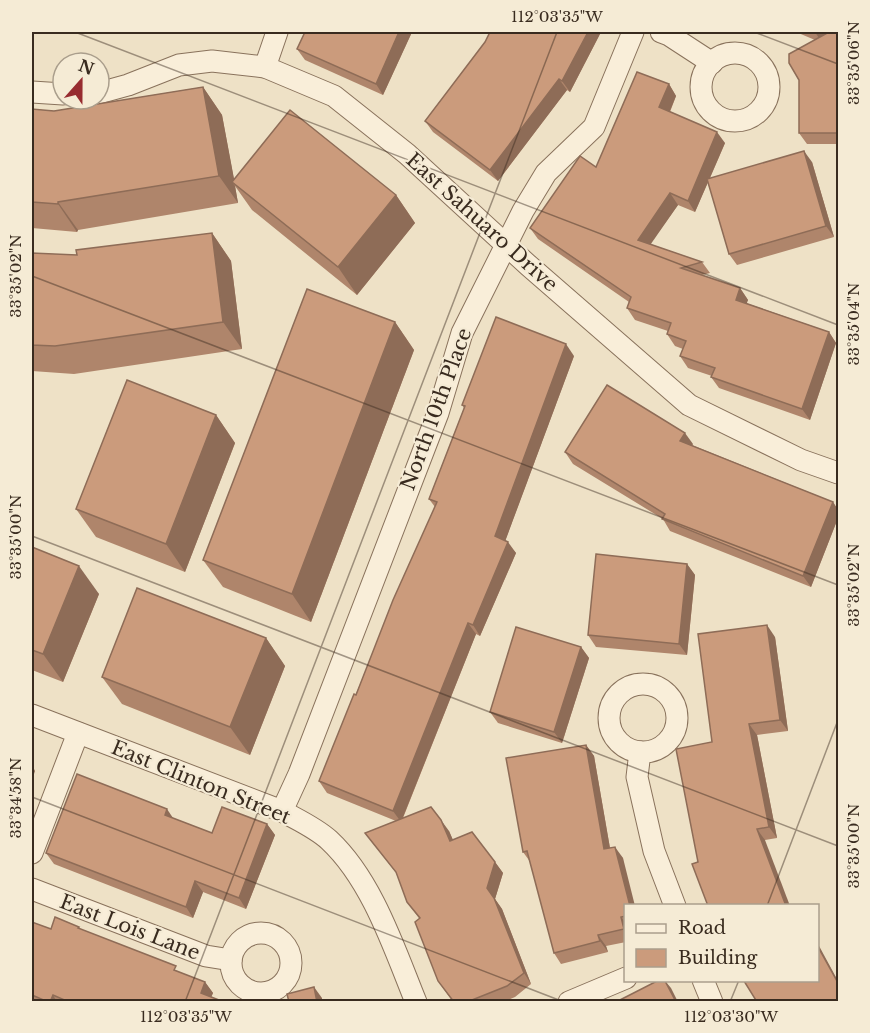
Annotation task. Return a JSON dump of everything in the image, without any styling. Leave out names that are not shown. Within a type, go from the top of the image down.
[{"type":"street","points":[[265,67],[277,32]]},
{"type":"street","name":"North 10th Place","points":[[282,812],[299,774],[438,413],[462,333],[523,211],[546,173],[594,127],[633,32]]},
{"type":"street","points":[[661,32],[669,34],[712,63]]},
{"type":"street","name":"East Sahuaro Drive","points":[[111,90],[179,65],[212,62],[265,67],[334,96],[407,154],[689,405],[801,460],[838,473]]},
{"type":"street","points":[[32,92],[51,93]]},
{"type":"street","name":"East Clinton Street","points":[[32,715],[282,812],[329,839],[347,861],[382,918],[416,1002]]},
{"type":"street","points":[[32,853],[78,733]]},
{"type":"street","points":[[640,752],[637,777],[654,851],[674,904]]},
{"type":"street","name":"East Lois Lane","points":[[32,889],[206,957],[231,960]]},
{"type":"street","points":[[569,1002],[624,979]]},
{"type":"street","points":[[703,982],[712,1002]]},
{"type":"building","points":[[305,32],[399,32],[376,84],[297,49]]},
{"type":"building","points":[[490,32],[588,32],[562,81],[559,79],[490,170],[425,121],[485,42]]},
{"type":"building","points":[[829,32],[838,32],[838,133],[799,133],[799,80],[789,63],[789,54]]},
{"type":"building","points":[[637,72],[669,84],[659,107],[717,132],[688,201],[670,193],[638,240],[702,262],[681,268],[740,288],[736,300],[829,332],[802,409],[711,377],[715,368],[680,356],[686,341],[667,334],[671,323],[627,308],[631,297],[530,228],[580,156],[596,167]]},
{"type":"building","points":[[203,87],[219,176],[58,202],[58,204],[32,202],[32,109],[111,111],[111,102]]},
{"type":"building","points":[[290,110],[396,195],[338,267],[232,182]]},
{"type":"building","points":[[804,151],[826,226],[729,254],[707,179]]},
{"type":"building","points":[[212,233],[223,322],[55,346],[32,345],[32,253],[77,255],[76,250]]},
{"type":"building","points":[[307,289],[395,322],[292,594],[203,560]]},
{"type":"building","points":[[496,317],[566,344],[495,536],[508,542],[473,625],[468,623],[393,811],[319,781],[393,600],[437,502],[429,499]]},
{"type":"building","points":[[127,380],[216,415],[166,544],[76,509]]},
{"type":"building","points":[[607,385],[685,433],[680,441],[833,502],[803,576],[662,519],[665,514],[565,452]]},
{"type":"building","points":[[32,547],[79,566],[43,654],[32,650]]},
{"type":"building","points":[[596,554],[687,564],[679,644],[588,635]]},
{"type":"building","points":[[137,588],[266,638],[230,727],[102,677]]},
{"type":"building","points":[[767,625],[780,720],[749,724],[769,827],[757,829],[785,904],[707,904],[692,864],[698,862],[676,749],[712,742],[698,634]]},
{"type":"building","points":[[516,627],[581,647],[554,732],[490,712]]},
{"type":"building","points":[[586,745],[604,849],[615,847],[629,904],[624,904],[624,916],[621,917],[624,929],[598,935],[600,941],[554,953],[527,851],[523,852],[506,758]]},
{"type":"building","points":[[77,774],[167,809],[165,815],[212,833],[222,807],[267,824],[239,898],[195,881],[186,907],[46,853]]},
{"type":"building","points":[[431,807],[441,820],[450,841],[472,832],[495,862],[487,888],[494,898],[524,973],[507,986],[467,1002],[454,1002],[438,981],[415,922],[420,918],[407,902],[396,872],[365,833]]},
{"type":"building","points":[[55,917],[176,966],[174,970],[205,982],[201,993],[224,1002],[69,1002],[53,995],[48,1002],[32,995],[32,922],[51,929]]},
{"type":"building","points":[[819,949],[838,983],[838,1002],[757,1002],[745,982],[819,982]]},
{"type":"building","points":[[655,982],[666,982],[676,1002],[616,1002]]},
{"type":"building","points":[[314,987],[317,1002],[289,1002],[287,994]]}]
